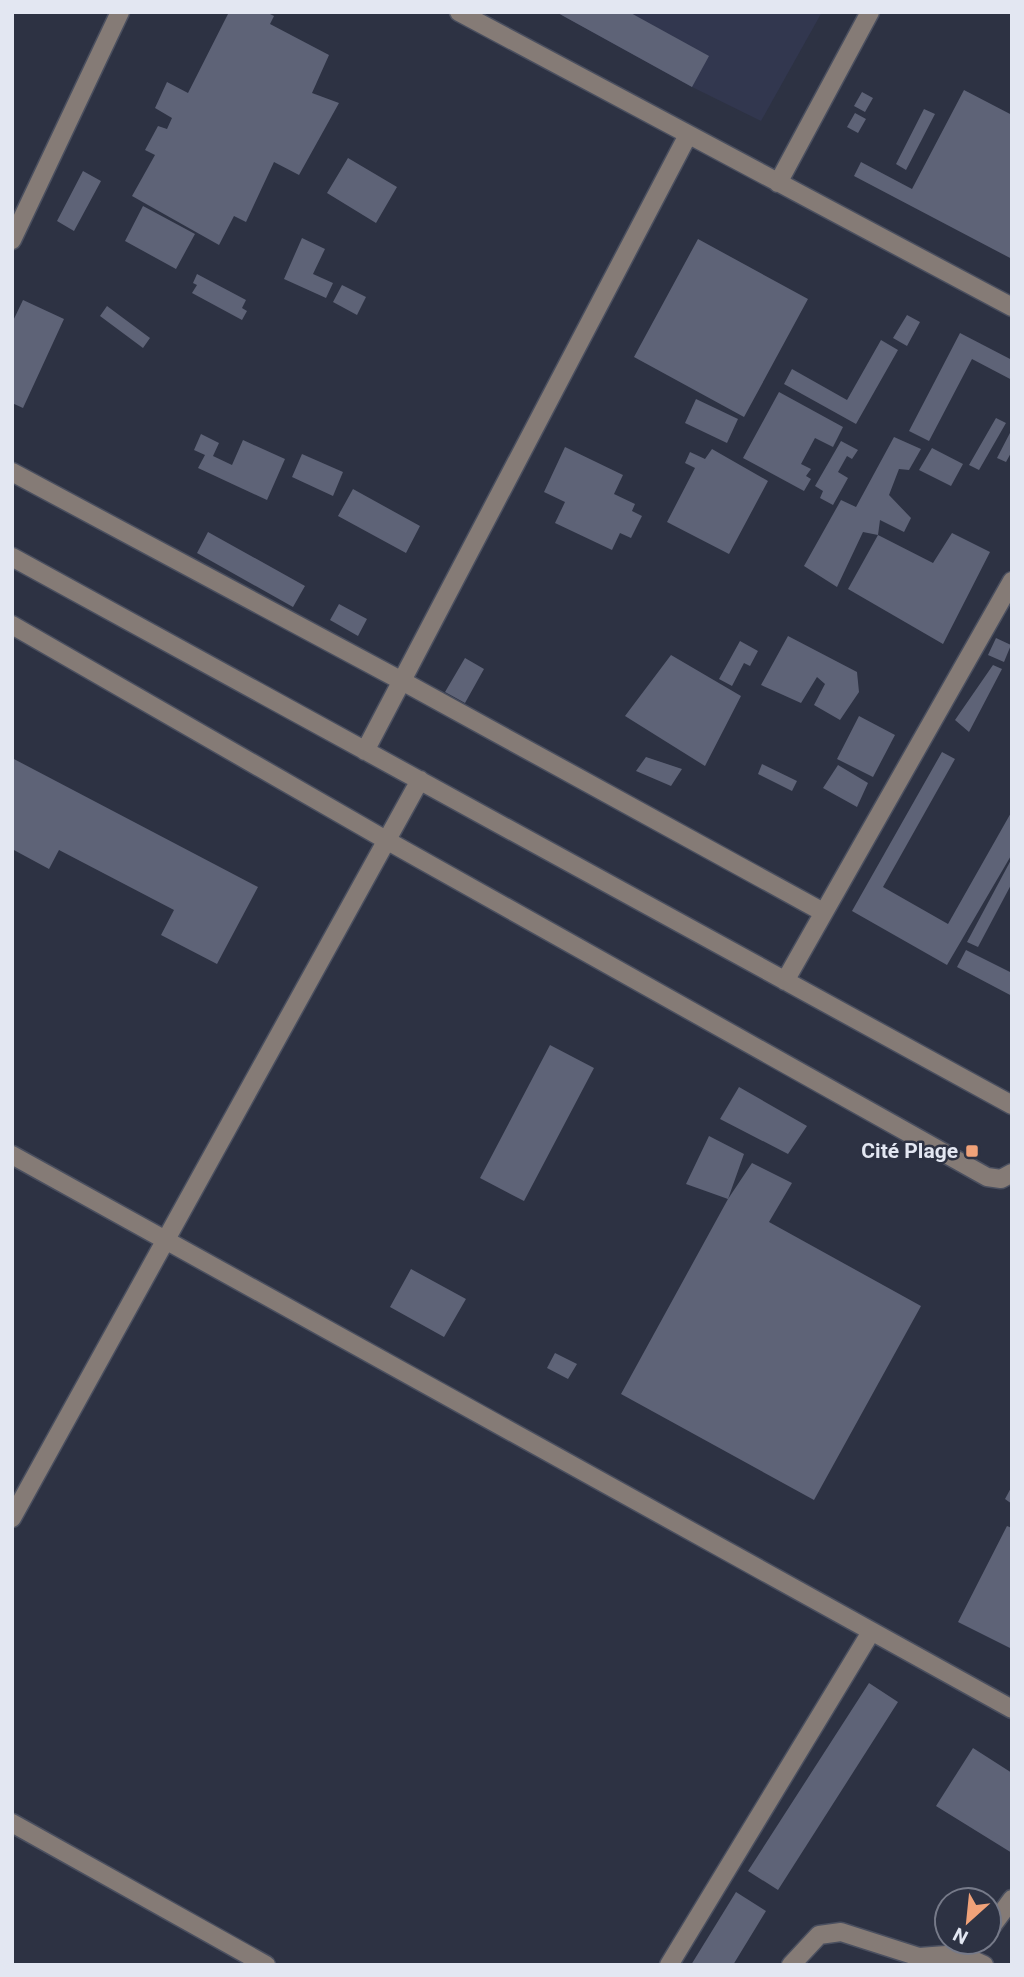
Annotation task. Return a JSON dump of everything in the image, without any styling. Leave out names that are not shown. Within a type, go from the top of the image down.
[{"type":"street","points":[[12,240],[120,12]]},
{"type":"street","points":[[459,12],[1012,307]]},
{"type":"street","points":[[778,183],[870,12]]},
{"type":"street","points":[[365,751],[688,135]]},
{"type":"street","points":[[12,472],[402,681],[823,912]]},
{"type":"street","points":[[12,557],[1012,1105]]},
{"type":"street","points":[[785,981],[1012,581]]},
{"type":"street","points":[[12,625],[386,840],[986,1177],[1001,1179],[1012,1173]]},
{"type":"street","points":[[12,1518],[419,780]]},
{"type":"street","points":[[12,1155],[1012,1709]]},
{"type":"street","points":[[669,1965],[871,1632]]},
{"type":"street","points":[[12,1822],[266,1965]]},
{"type":"street","points":[[791,1965],[819,1935],[841,1932],[919,1957],[957,1959],[984,1965]]},
{"type":"shaded area","points":[[556,12],[822,12],[761,121],[692,87]]},
{"type":"building","points":[[229,12],[266,12],[274,16],[270,24],[329,55],[312,93],[339,103],[299,175],[274,162],[246,222],[234,216],[219,245],[132,196],[155,155],[145,150],[158,126],[167,129],[172,118],[155,108],[167,82],[188,93]]},
{"type":"building","points":[[556,12],[629,12],[709,56],[692,87]]},
{"type":"building","points":[[964,90],[1012,115],[1012,259],[854,176],[861,162],[912,189]]},
{"type":"building","points":[[862,92],[873,98],[865,112],[854,106]]},
{"type":"building","points":[[924,109],[935,114],[906,170],[896,164]]},
{"type":"building","points":[[855,113],[866,119],[858,133],[847,127]]},
{"type":"building","points":[[348,158],[397,187],[376,223],[327,193]]},
{"type":"building","points":[[83,171],[101,181],[74,231],[57,221]]},
{"type":"building","points":[[143,206],[195,234],[176,269],[125,241]]},
{"type":"building","points":[[302,238],[325,249],[313,274],[333,283],[326,298],[284,279]]},
{"type":"building","points":[[698,239],[808,299],[744,417],[634,357]]},
{"type":"building","points":[[197,274],[246,300],[242,308],[247,311],[242,320],[192,293],[197,285],[193,283]]},
{"type":"building","points":[[342,285],[366,297],[357,315],[333,302]]},
{"type":"building","points":[[23,300],[64,319],[23,408],[12,403],[12,323]]},
{"type":"building","points":[[107,306],[150,338],[143,348],[100,316]]},
{"type":"building","points":[[907,315],[920,322],[907,346],[893,338]]},
{"type":"building","points":[[960,333],[1012,360],[1012,380],[972,359],[929,441],[909,431]]},
{"type":"building","points":[[881,340],[898,350],[856,424],[784,384],[792,369],[847,400]]},
{"type":"building","points":[[779,392],[843,427],[833,447],[815,438],[801,464],[811,469],[806,476],[811,479],[804,491],[743,458]]},
{"type":"building","points":[[696,399],[738,419],[727,443],[685,423]]},
{"type":"building","points":[[996,418],[1006,423],[979,470],[969,465]]},
{"type":"building","points":[[1012,429],[1012,451],[1006,462],[997,458]]},
{"type":"building","points":[[201,434],[219,443],[213,456],[232,465],[243,440],[285,459],[267,500],[198,468],[205,455],[194,450]]},
{"type":"building","points":[[894,437],[921,449],[909,470],[899,469],[889,495],[911,518],[904,532],[880,520],[878,535],[863,532],[837,587],[804,566],[841,500],[856,507]]},
{"type":"building","points":[[841,441],[858,450],[852,459],[847,456],[838,472],[848,478],[833,505],[820,498],[823,491],[815,486]]},
{"type":"building","points":[[565,447],[623,475],[614,494],[635,504],[632,511],[642,516],[631,538],[620,533],[612,550],[555,523],[565,502],[544,492]]},
{"type":"building","points":[[932,448],[963,464],[951,486],[919,470]]},
{"type":"building","points":[[712,449],[768,481],[729,554],[667,522],[695,468],[685,463],[690,452],[705,459]]},
{"type":"building","points":[[302,454],[343,472],[333,496],[292,477]]},
{"type":"building","points":[[353,489],[420,526],[406,553],[338,516]]},
{"type":"building","points":[[208,532],[305,586],[293,607],[197,553]]},
{"type":"building","points":[[952,533],[990,552],[943,644],[848,589],[878,535],[933,563]]},
{"type":"building","points":[[339,604],[367,619],[358,636],[330,620]]},
{"type":"building","points":[[788,636],[857,672],[859,692],[840,720],[814,705],[825,684],[817,677],[801,703],[761,685]]},
{"type":"building","points":[[996,638],[1011,645],[1004,662],[988,655]]},
{"type":"building","points":[[740,641],[758,651],[750,666],[744,663],[732,686],[719,679]]},
{"type":"building","points":[[671,655],[741,696],[705,766],[625,716]]},
{"type":"building","points":[[465,658],[484,669],[465,703],[445,692]]},
{"type":"building","points":[[993,665],[1002,669],[969,732],[955,720]]},
{"type":"building","points":[[859,716],[895,735],[873,777],[837,759]]},
{"type":"building","points":[[942,752],[955,759],[883,887],[948,924],[1012,811],[1012,854],[947,965],[852,911]]},
{"type":"building","points":[[646,757],[682,769],[671,786],[636,771]]},
{"type":"building","points":[[12,758],[258,887],[217,964],[161,935],[174,910],[59,850],[49,869],[12,849]]},
{"type":"building","points":[[762,764],[797,781],[792,791],[758,774]]},
{"type":"building","points":[[838,765],[868,783],[857,807],[823,788]]},
{"type":"building","points":[[1012,858],[1012,883],[978,947],[967,942]]},
{"type":"building","points":[[966,950],[1012,973],[1012,996],[957,967]]},
{"type":"building","points":[[550,1045],[594,1068],[524,1201],[480,1178]]},
{"type":"building","points":[[739,1087],[807,1126],[788,1154],[720,1119]]},
{"type":"building","points":[[709,1136],[744,1154],[728,1199],[686,1184]]},
{"type":"building","points":[[752,1163],[792,1183],[769,1222],[921,1306],[814,1500],[621,1394],[728,1199]]},
{"type":"building","points":[[411,1269],[466,1299],[444,1337],[390,1307]]},
{"type":"building","points":[[555,1353],[577,1364],[568,1379],[547,1368]]},
{"type":"building","points":[[1012,1486],[1012,1504],[1005,1499]]},
{"type":"building","points":[[1007,1526],[1012,1528],[1012,1649],[958,1622]]},
{"type":"building","points":[[869,1683],[898,1702],[778,1890],[748,1871]]},
{"type":"building","points":[[973,1748],[1012,1773],[1012,1853],[936,1806]]},
{"type":"building","points":[[736,1892],[766,1911],[733,1965],[691,1965]]},
{"type":"place","name":"Cité Plage","points":[[972,1151]]}]
